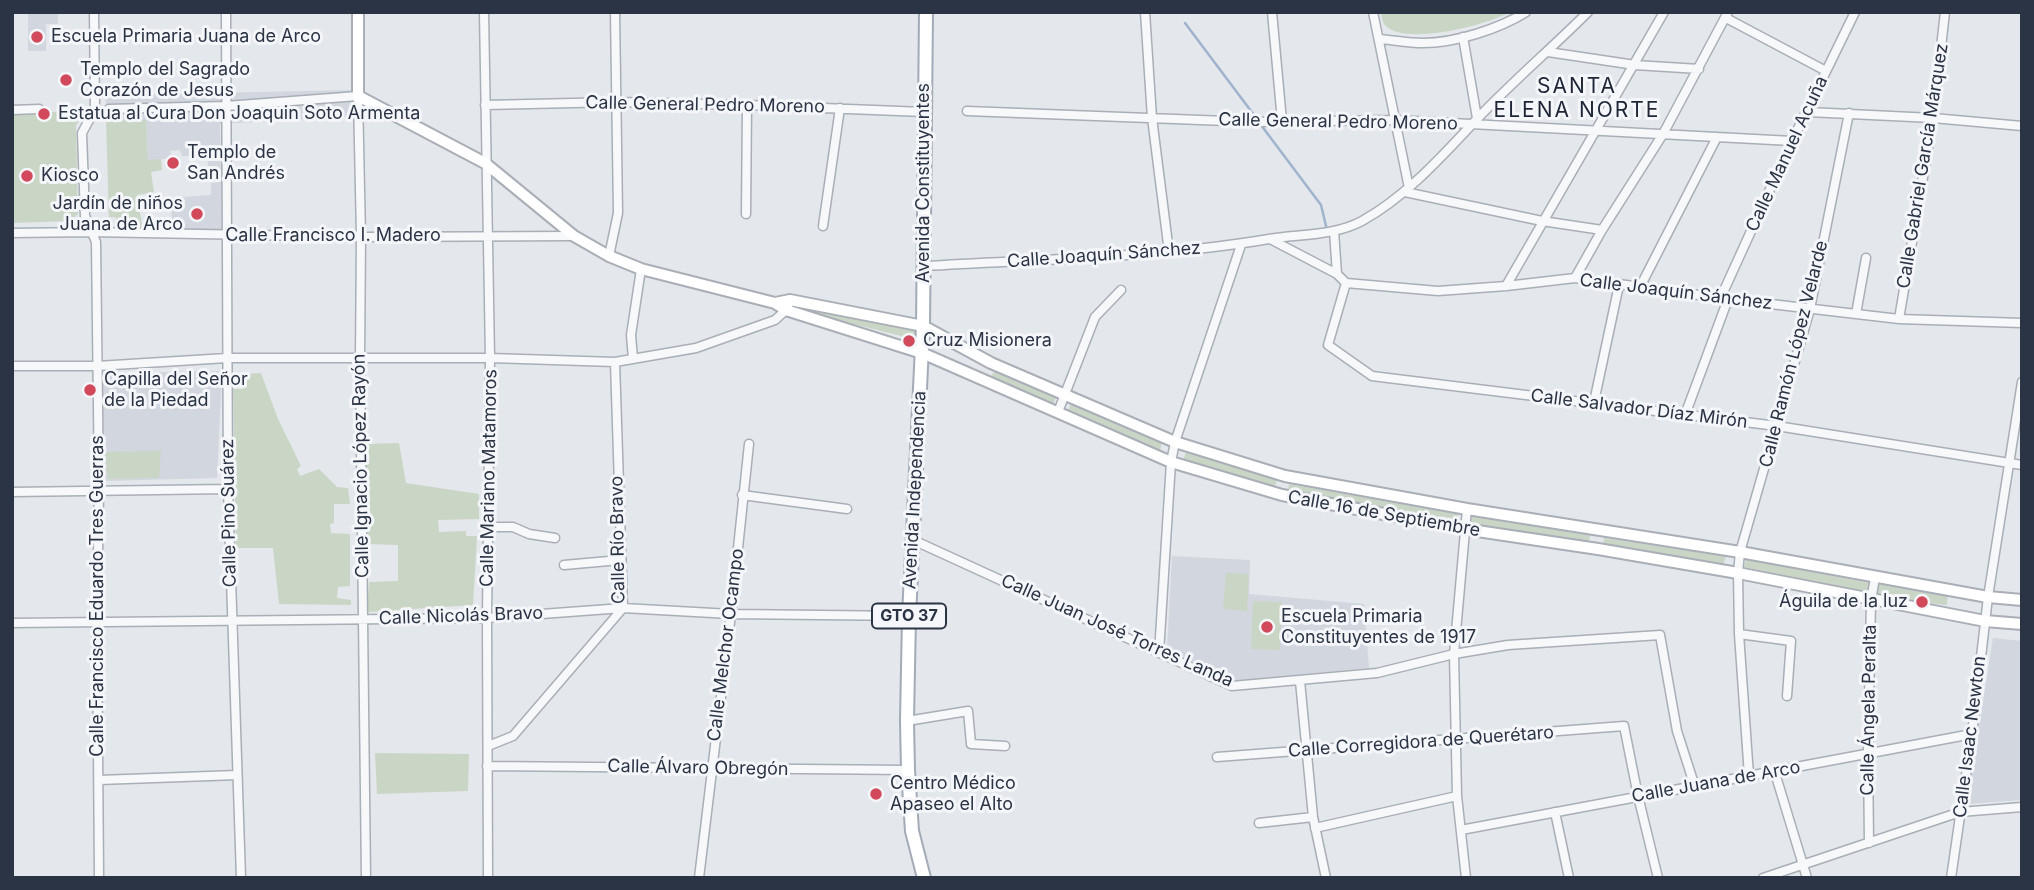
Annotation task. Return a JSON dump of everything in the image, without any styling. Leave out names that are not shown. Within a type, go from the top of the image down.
[{"type":"main road","name":"Avenida Constituyentes","points":[[922,354],[926,12]]},
{"type":"main road","name":"Avenida Independencia","points":[[922,354],[909,616],[907,720],[912,831],[924,878]]},
{"type":"street","points":[[94,12],[102,109],[226,106],[358,96],[358,12]]},
{"type":"street","name":"Calle Pino Suárez","points":[[226,12],[228,489],[241,878]]},
{"type":"street","name":"Calle Mariano Matamoros","points":[[484,12],[490,358],[488,878]]},
{"type":"street","points":[[609,256],[618,213],[615,12]]},
{"type":"street","points":[[1145,12],[1152,118],[1170,251]]},
{"type":"street","points":[[1272,12],[1282,121]]},
{"type":"street","points":[[1373,12],[1407,190],[1542,221],[1602,230]]},
{"type":"street","points":[[1379,39],[1423,43],[1463,37],[1511,22],[1526,12]]},
{"type":"street","name":"Calle Joaquín Sánchez","points":[[925,266],[1241,245],[1334,231],[1361,222],[1407,190],[1588,12]]},
{"type":"street","points":[[1506,286],[1664,12]]},
{"type":"street","name":"Calle Manuel Acuña","points":[[1685,415],[1724,298],[1792,141],[1855,12]]},
{"type":"street","name":"Calle Gabriel García Márquez","points":[[1899,319],[1933,118],[1945,12]]},
{"type":"street","points":[[1575,278],[1663,134],[1727,15],[1826,71]]},
{"type":"street","points":[[1463,37],[1474,122]]},
{"type":"street","points":[[1548,52],[1635,65],[1699,69]]},
{"type":"street","name":"Calle 16 de Septiembre","points":[[358,96],[485,163],[574,236],[609,256],[641,269],[775,303],[923,326],[991,363],[1175,443],[1284,477],[1740,552],[1955,592],[2022,600]]},
{"type":"street","name":"Calle Ignacio López Rayón","points":[[358,96],[366,878]]},
{"type":"street","name":"Calle General Pedro Moreno","points":[[485,105],[617,102],[924,112]]},
{"type":"street","points":[[746,214],[747,105]]},
{"type":"street","points":[[823,226],[841,108]]},
{"type":"street","points":[[12,110],[39,109]]},
{"type":"street","name":"Calle Francisco Eduardo Tres Guerras","points":[[99,878],[96,242],[85,216],[82,133],[102,109]]},
{"type":"street","name":"Calle General Pedro Moreno","points":[[967,111],[1252,122],[1474,122],[1792,141]]},
{"type":"street","points":[[1808,112],[1933,118],[2022,126]]},
{"type":"street","name":"Calle Ramón López Velarde","points":[[1749,776],[1739,634],[1740,552],[1810,309],[1849,113]]},
{"type":"street","points":[[1640,287],[1717,138]]},
{"type":"street","points":[[1334,231],[1337,274]]},
{"type":"street","name":"Calle Francisco I. Madero","points":[[12,233],[361,237],[574,236]]},
{"type":"street","points":[[1270,239],[1337,274],[1346,284]]},
{"type":"street","points":[[1158,653],[1171,462],[1241,245]]},
{"type":"street","points":[[1856,314],[1866,258]]},
{"type":"street","points":[[634,359],[631,335],[641,269]]},
{"type":"street","name":"Calle Joaquín Sánchez","points":[[1346,284],[1438,291],[1575,278],[1899,319],[2022,323]]},
{"type":"street","name":"Calle Salvador Díaz Mirón","points":[[1346,284],[1328,345],[1371,376],[1777,426],[2022,466]]},
{"type":"street","points":[[1594,402],[1619,285]]},
{"type":"street","points":[[1058,412],[1095,317],[1121,290]]},
{"type":"street","points":[[12,366],[97,366],[227,358],[490,358],[615,362],[696,348],[775,320],[788,305]]},
{"type":"street","name":"Calle 16 de Septiembre","points":[[788,305],[922,354],[1171,462],[1282,495],[1464,529],[1738,573],[1985,621],[2022,624]]},
{"type":"street","name":"Calle Río Bravo","points":[[488,746],[513,736],[623,608],[615,362]]},
{"type":"street","points":[[984,381],[991,363]]},
{"type":"street","name":"Calle Isaac Newton","points":[[1951,878],[1972,734],[1987,597],[2022,382]]},
{"type":"street","name":"Calle Melchor Ocampo","points":[[699,878],[749,444]]},
{"type":"street","points":[[1282,495],[1284,477]]},
{"type":"street","points":[[12,492],[228,489]]},
{"type":"street","points":[[742,495],[847,509]]},
{"type":"street","points":[[1466,878],[1457,796],[1454,654],[1467,509]]},
{"type":"street","points":[[488,527],[513,527],[529,534],[555,538]]},
{"type":"street","points":[[1598,549],[1602,530]]},
{"type":"street","name":"Calle Juan José Torres Landa","points":[[913,540],[1232,686],[1377,673],[1454,654],[1508,645],[1660,635],[1677,731],[1695,787]]},
{"type":"street","points":[[564,565],[620,560]]},
{"type":"street","name":"Calle Ángela Peralta","points":[[1868,843],[1871,600],[1875,578]]},
{"type":"street","points":[[1951,615],[1955,592]]},
{"type":"street","name":"Calle Nicolás Bravo","points":[[12,623],[487,618],[623,608],[731,614],[909,616]]},
{"type":"street","points":[[1739,634],[1791,641],[1787,696]]},
{"type":"street","points":[[1300,681],[1313,817],[1326,878]]},
{"type":"street","points":[[907,720],[968,711],[971,744],[1005,746]]},
{"type":"street","name":"Calle Corregidora de Querétaro","points":[[1217,757],[1624,726],[1638,796]]},
{"type":"street","name":"Calle Juana de Arco","points":[[1461,830],[1972,734]]},
{"type":"street","name":"Calle Álvaro Obregón","points":[[487,766],[908,770]]},
{"type":"street","points":[[1775,773],[1807,878]]},
{"type":"street","points":[[99,780],[237,775]]},
{"type":"street","points":[[1315,828],[1457,796]]},
{"type":"street","points":[[1638,796],[1658,878]]},
{"type":"street","points":[[1763,878],[1961,812],[2022,807]]},
{"type":"street","points":[[1555,813],[1569,878]]},
{"type":"street","points":[[1259,823],[1313,817]]},
{"type":"shaded area","name":"Escuela Primaria Juana de Arco","points":[[28,12],[58,12],[58,24],[46,24],[46,51],[28,51]]},
{"type":"shaded area","points":[[355,90],[355,116],[220,124],[221,174],[208,175],[208,156],[182,156],[180,150],[170,151],[171,158],[148,161],[146,120],[106,121],[106,95]]},
{"type":"shaded area","name":"Jardín de niños Juana de Arco","points":[[221,182],[222,230],[173,230],[170,198],[211,195],[211,183]]},
{"type":"shaded area","points":[[222,371],[217,478],[105,481],[102,381],[109,373]]},
{"type":"shaded area","name":"Escuela Primaria Constituyentes de 1917","points":[[1172,556],[1250,560],[1249,594],[1364,604],[1369,668],[1234,681],[1167,650]]},
{"type":"shaded area","points":[[1993,638],[2022,641],[2022,800],[1967,804]]},
{"type":"green space","points":[[1381,12],[1510,12],[1467,27],[1429,34],[1412,34],[1397,32],[1387,27]]},
{"type":"green space","points":[[86,111],[76,125],[78,214],[70,221],[12,223],[12,113]]},
{"type":"green space","points":[[146,120],[148,160],[161,159],[162,170],[151,172],[154,192],[137,195],[143,231],[115,232],[116,217],[109,217],[106,121]]},
{"type":"green space","points":[[813,307],[918,330],[917,340],[807,312],[803,308]]},
{"type":"green space","points":[[995,370],[1057,396],[1053,404],[991,377]]},
{"type":"green space","points":[[261,373],[278,419],[301,466],[297,469],[300,476],[319,469],[337,487],[348,488],[350,504],[334,504],[334,523],[330,524],[331,533],[350,534],[350,586],[338,587],[337,598],[351,600],[351,605],[279,604],[273,548],[236,548],[233,389],[243,389],[244,374]]},
{"type":"green space","points":[[1071,404],[1162,442],[1160,451],[1068,410]]},
{"type":"green space","points":[[399,443],[406,483],[479,494],[479,519],[438,520],[439,532],[466,531],[466,536],[477,536],[473,605],[367,612],[369,582],[398,581],[398,545],[368,544],[365,444]]},
{"type":"green space","points":[[161,451],[159,478],[108,479],[105,452]]},
{"type":"green space","points":[[1186,452],[1277,478],[1275,488],[1183,461]]},
{"type":"green space","points":[[1289,484],[1458,514],[1456,524],[1288,490]]},
{"type":"green space","points":[[1469,516],[1590,535],[1589,543],[1469,524]]},
{"type":"green space","points":[[1604,538],[1726,556],[1723,565],[1603,545]]},
{"type":"green space","points":[[1746,559],[1864,582],[1948,592],[1947,605],[1919,602],[1744,567]]},
{"type":"green space","points":[[1226,573],[1249,574],[1247,611],[1223,609]]},
{"type":"green space","points":[[1253,601],[1282,602],[1280,650],[1251,649]]},
{"type":"green space","points":[[375,753],[469,754],[468,791],[377,794]]},
{"type":"waterway","points":[[1185,23],[1257,119]]},
{"type":"waterway","points":[[1261,125],[1321,205],[1327,230]]},
{"type":"place","name":"Escuela Primaria Juana de Arco","points":[[37,37]]},
{"type":"place","name":"Templo del Sagrado Corazón de Jesus","points":[[66,80]]},
{"type":"place","name":"Estatua al Cura Don Joaquin Soto Armenta","points":[[44,114]]},
{"type":"place","name":"Templo de San Andrés","points":[[173,163]]},
{"type":"place","name":"Kiosco","points":[[27,176]]},
{"type":"place","name":"Jardín de niños Juana de Arco","points":[[197,214]]},
{"type":"place","name":"Cruz Misionera","points":[[909,341]]},
{"type":"place","name":"Capilla del Señor de la Piedad","points":[[90,390]]},
{"type":"place","name":"Águila de la luz","points":[[1922,602]]},
{"type":"place","name":"Escuela Primaria Constituyentes de 1917","points":[[1267,627]]},
{"type":"place","name":"Centro Médico Apaseo el Alto","points":[[876,794]]},
{"type":"district","name":"SANTA ELENA NORTE","points":[[1577,99]]}]
